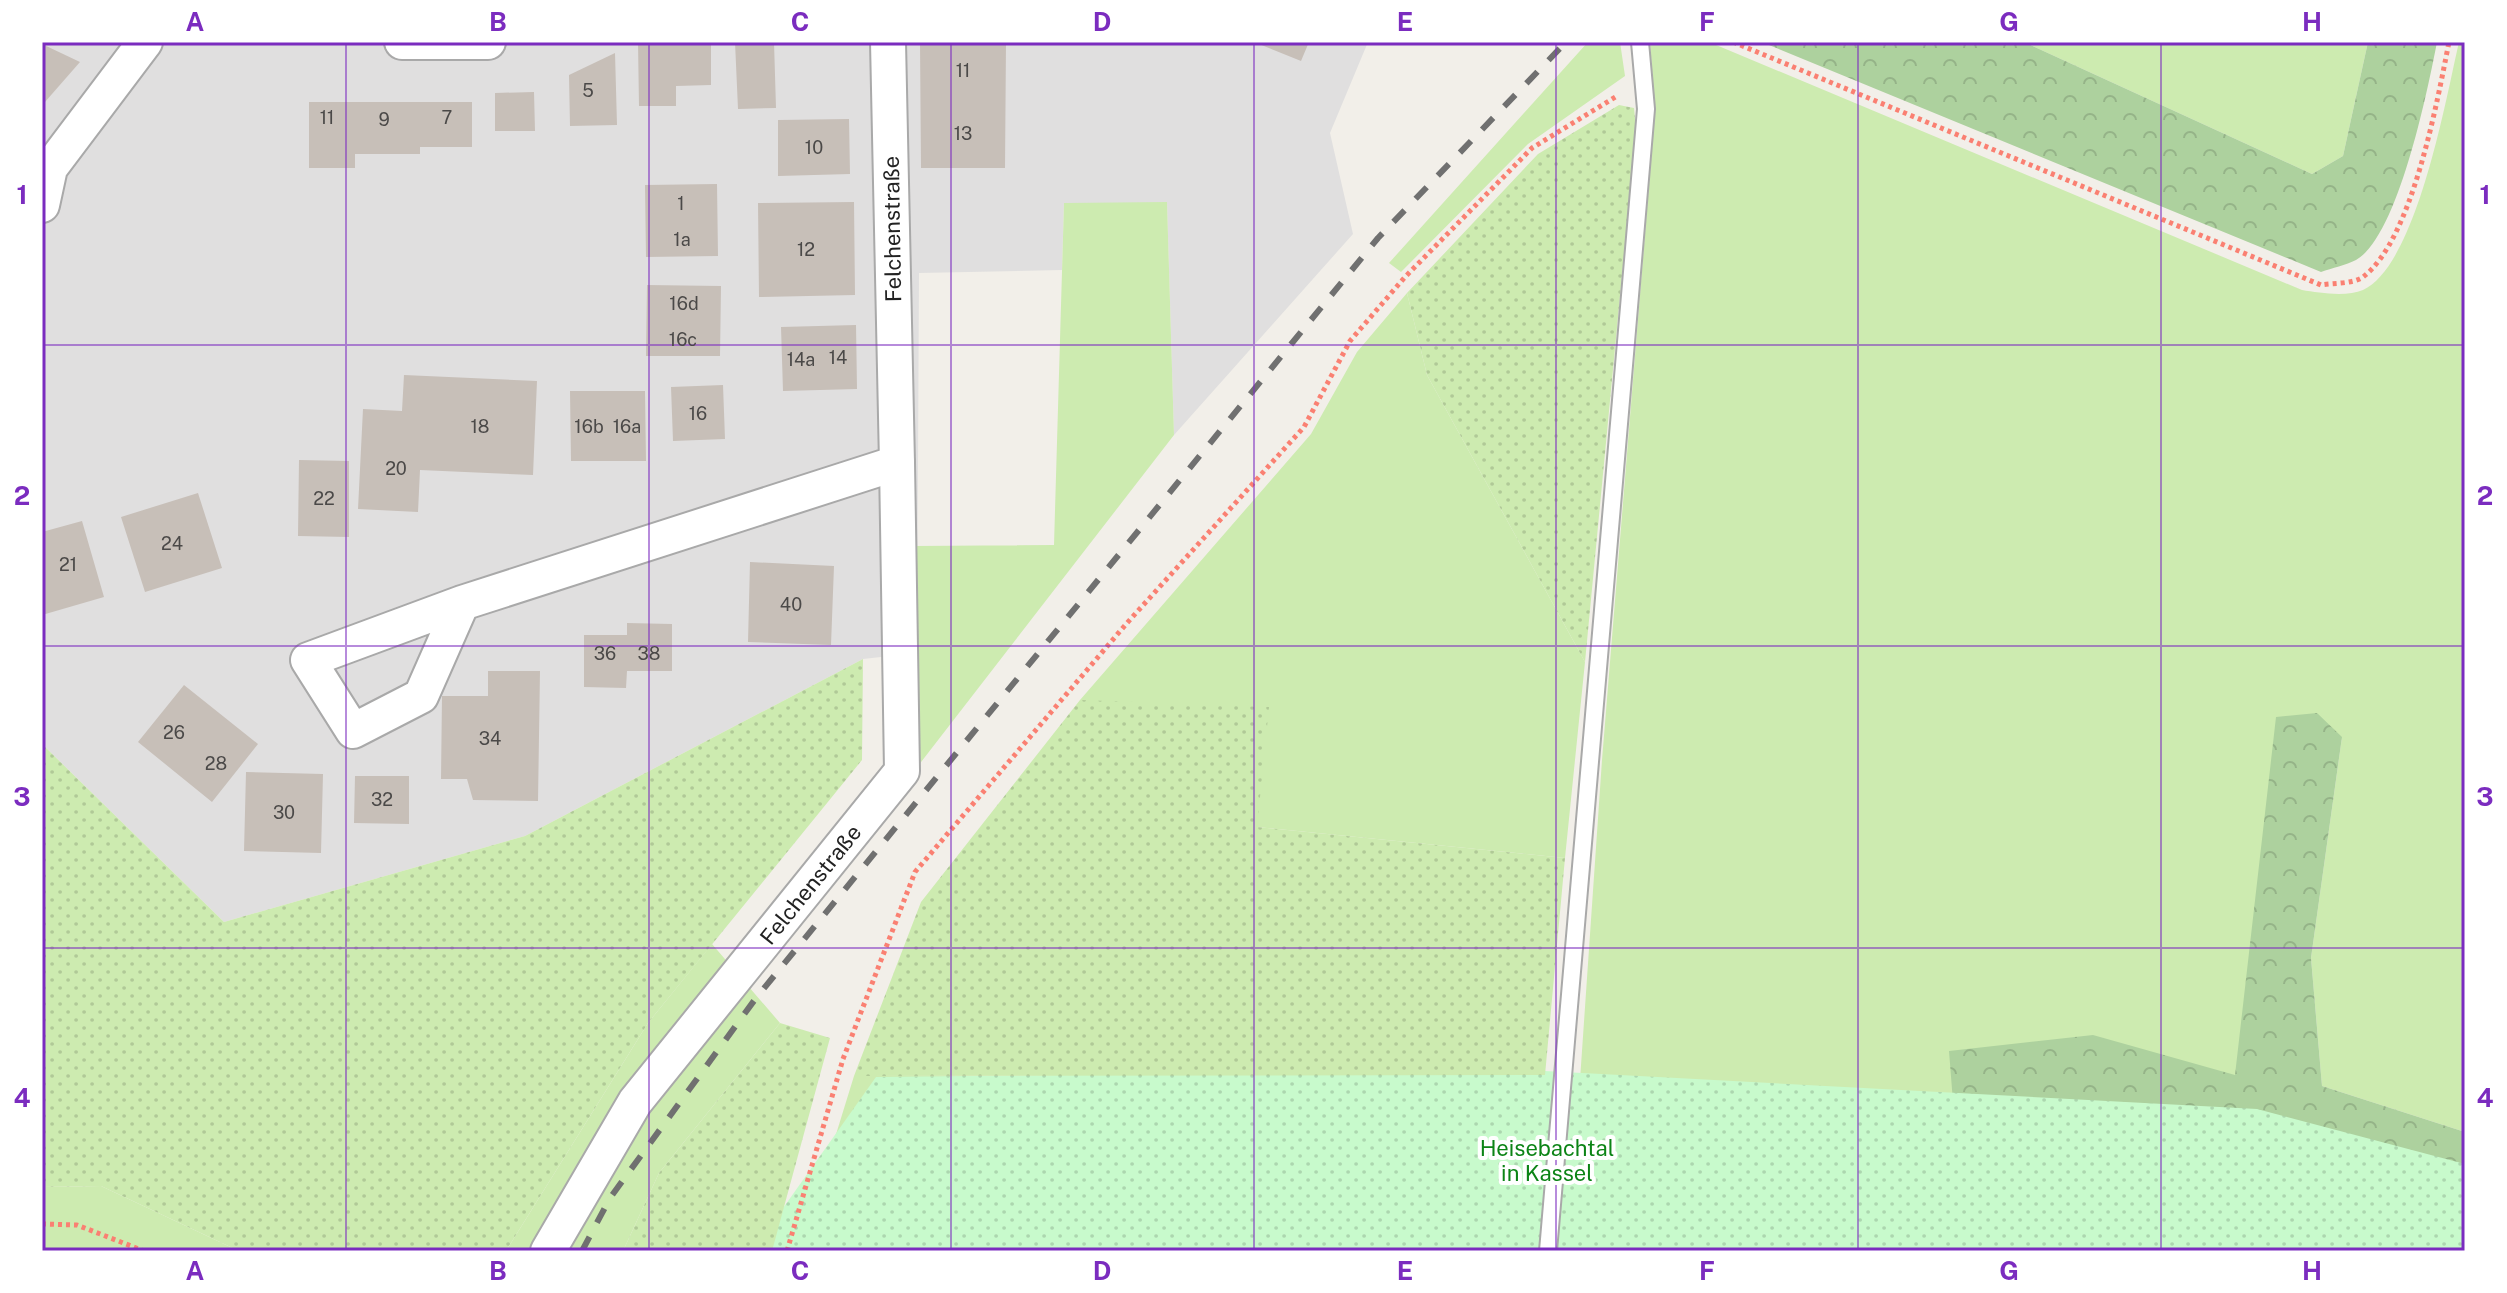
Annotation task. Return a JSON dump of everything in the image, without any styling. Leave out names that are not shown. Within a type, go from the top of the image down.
[{"type":"street","points":[[42,205],[50,168],[145,42]]},
{"type":"street","points":[[402,42],[488,42]]},
{"type":"street","name":"Felchenstraße","points":[[548,1251],[635,1102],[902,771],[888,42]]},
{"type":"street","points":[[462,603],[897,463]]},
{"type":"lane","points":[[1548,1251],[1646,109],[1640,42]]},
{"type":"path","points":[[1733,42],[2321,285],[2360,280],[2381,260],[2402,220],[2436,105],[2449,42]]},
{"type":"path","points":[[787,1251],[843,1059],[915,872],[1127,623],[1304,427],[1350,341],[1405,277],[1532,148],[1645,79]]},
{"type":"path","points":[[42,1224],[77,1225],[144,1251]]},
{"type":"shaded area","points":[[42,42],[1368,42],[1330,133],[1353,234],[1174,435],[1167,203],[1064,203],[1062,270],[919,273],[917,653],[863,659],[525,836],[224,922],[42,744]]},
{"type":"green space","points":[[1588,42],[1620,42],[1625,76],[1528,144],[1401,272],[1389,263]]},
{"type":"green space","points":[[1650,42],[1709,42],[2302,290],[2341,294],[2363,290],[2382,274],[2399,249],[2426,178],[2459,42],[2465,42],[2465,1132],[2322,1086],[2311,958],[2342,737],[2230,1125],[800,1251],[854,1076],[1545,1075],[1580,1080],[1602,760],[1655,111]]},
{"type":"green space","points":[[1770,42],[2024,42],[2312,174],[2343,156],[2368,42],[2437,42],[2409,160],[2385,223],[2371,246],[2356,260],[2321,272],[1769,45]]},
{"type":"green space","points":[[2024,42],[2368,42],[2343,156],[2312,174]]},
{"type":"green space","points":[[1619,105],[1634,108],[1636,129],[1585,662],[1427,375],[1407,293],[1538,154]]},
{"type":"green space","points":[[1167,202],[1174,435],[918,766],[915,546],[1054,545],[1064,203]]},
{"type":"green space","points":[[1407,293],[1427,375],[1585,662],[1565,858],[1257,827],[1080,700],[1311,434],[1357,352]]},
{"type":"green space","points":[[863,659],[862,760],[648,1023],[506,1251],[239,1251],[101,1186],[42,1187],[42,744],[224,922],[525,836]]},
{"type":"green space","points":[[1080,700],[1269,707],[1257,827],[1565,858],[1545,1075],[854,1076],[921,902]]},
{"type":"green space","points":[[2317,713],[2342,737],[2311,958],[2322,1086],[2465,1132],[2465,1251],[1953,1102],[1949,1051],[2093,1035],[2235,1075],[2276,717]]},
{"type":"green space","points":[[712,944],[780,1023],[659,1173],[623,1251],[506,1251],[648,1023]]},
{"type":"green space","points":[[780,1023],[830,1038],[772,1251],[623,1251],[659,1173]]},
{"type":"green space","name":"Heisebachtal in Kassel","points":[[1526,1070],[2257,1109],[2465,1164],[2465,1251],[770,1251],[776,1218],[876,1077]]},
{"type":"green space","points":[[101,1186],[239,1251],[42,1251],[42,1187]]},
{"type":"building","points":[[638,42],[711,42],[711,85],[676,86],[676,106],[639,106]]},
{"type":"building","points":[[735,42],[774,42],[776,108],[738,109]]},
{"type":"building","points":[[920,42],[1006,42],[1005,168],[921,168]]},
{"type":"building","points":[[1254,42],[1309,42],[1301,61]]},
{"type":"building","points":[[42,44],[80,62],[45,102],[42,101]]},
{"type":"building","points":[[615,53],[617,125],[570,126],[569,75]]},
{"type":"building","points":[[534,92],[535,131],[495,131],[495,93]]},
{"type":"building","points":[[309,102],[472,102],[472,147],[420,147],[420,154],[355,154],[355,168],[309,168]]},
{"type":"building","points":[[849,119],[850,174],[778,176],[778,120]]},
{"type":"building","points":[[717,184],[718,256],[646,257],[645,185]]},
{"type":"building","points":[[854,202],[855,295],[759,297],[758,203]]},
{"type":"building","points":[[647,285],[721,286],[720,356],[646,356]]},
{"type":"building","points":[[856,325],[857,389],[783,391],[781,327]]},
{"type":"building","points":[[404,375],[537,381],[533,475],[420,470],[418,512],[358,509],[363,409],[402,411]]},
{"type":"building","points":[[723,385],[725,439],[673,441],[671,387]]},
{"type":"building","points":[[570,391],[645,391],[646,461],[571,461]]},
{"type":"building","points":[[299,460],[349,461],[349,537],[298,536]]},
{"type":"building","points":[[198,493],[222,568],[145,592],[121,517]]},
{"type":"building","points":[[82,521],[104,597],[42,615],[42,532]]},
{"type":"building","points":[[750,562],[834,566],[831,645],[748,642]]},
{"type":"building","points":[[627,623],[672,624],[672,671],[627,671],[626,688],[584,687],[584,635],[627,635]]},
{"type":"building","points":[[488,671],[540,671],[538,801],[473,800],[467,779],[441,779],[442,696],[488,696]]},
{"type":"building","points":[[184,685],[258,744],[212,802],[138,742]]},
{"type":"building","points":[[246,772],[323,774],[321,853],[244,851]]},
{"type":"building","points":[[355,776],[409,776],[409,824],[354,823]]},
{"type":"railway","points":[[582,1251],[610,1198],[756,998],[1378,238],[1566,42]]}]
